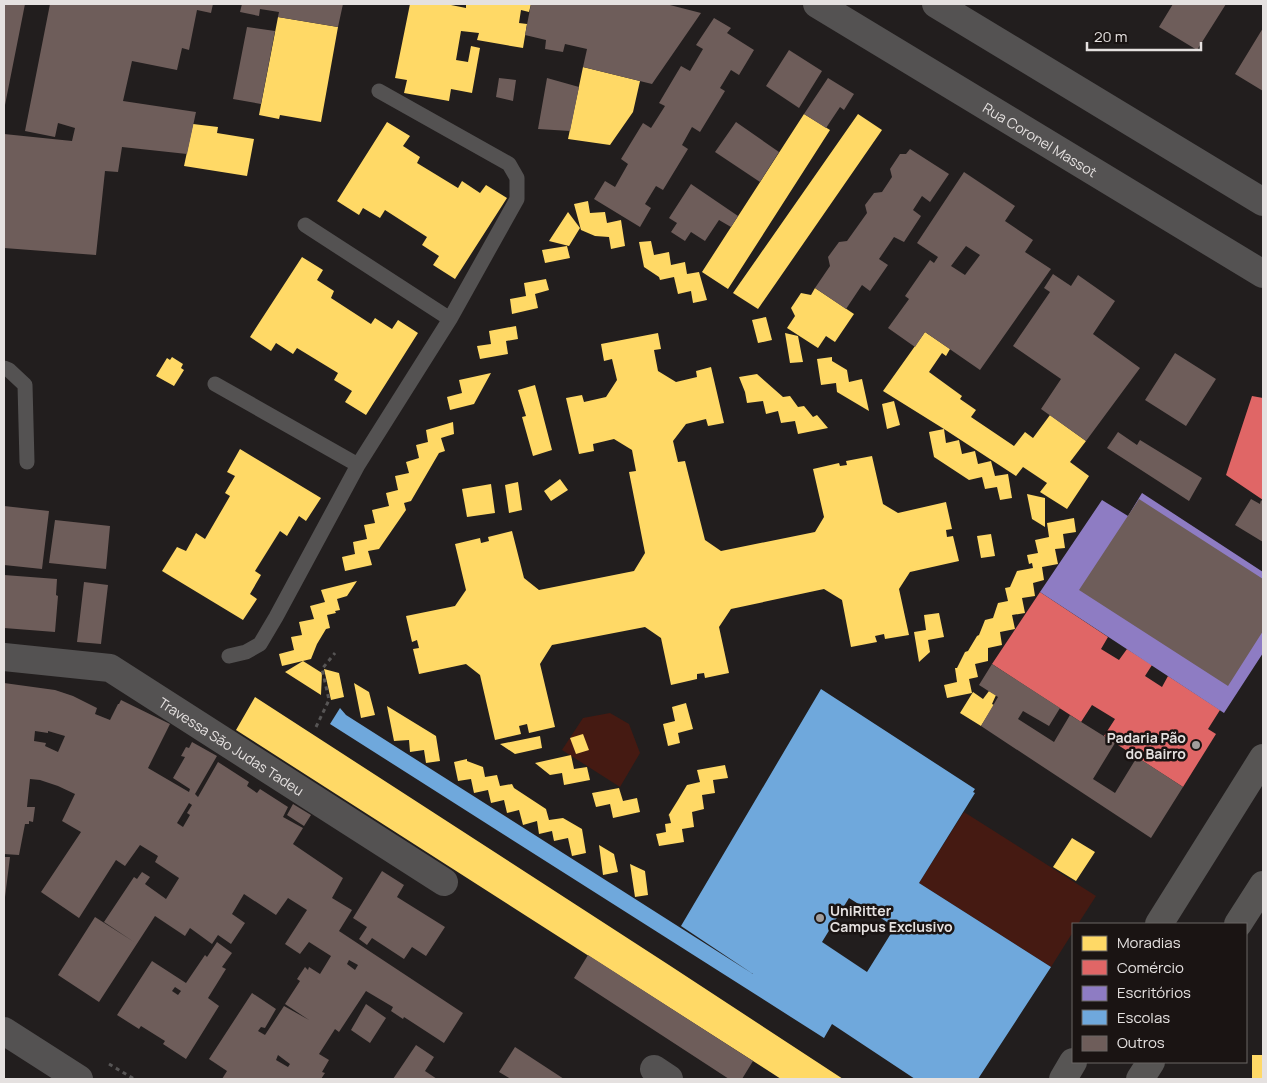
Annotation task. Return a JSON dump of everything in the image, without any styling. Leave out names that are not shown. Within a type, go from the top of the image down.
[{"type":"main road","points":[[1160,923],[1263,758]]},
{"type":"main road","points":[[1239,923],[1263,885]]},
{"type":"main road","points":[[1063,1079],[1073,1063]]},
{"type":"main road","points":[[1140,1079],[1150,1063]]},
{"type":"street","name":"Rua Coronel Massot","points":[[817,4],[1263,274]]},
{"type":"street","points":[[936,4],[1263,202]]},
{"type":"street","name":"Travessa São Judas Tadeu","points":[[4,657],[110,668],[444,882]]},
{"type":"street","points":[[4,1031],[79,1079]]},
{"type":"lane","points":[[229,656],[246,652],[260,644],[358,465],[450,319],[517,199],[517,178],[509,164],[378,91]]},
{"type":"lane","points":[[305,226],[450,319]]},
{"type":"lane","points":[[4,368],[9,370],[25,385],[27,462]]},
{"type":"lane","points":[[215,384],[358,465]]},
{"type":"path","points":[[316,727],[329,700],[322,669],[335,653]]},
{"type":"shaded area","points":[[610,713],[629,724],[640,753],[620,787],[562,750],[583,718]]},
{"type":"shaded area","points":[[964,812],[1096,896],[1079,923],[1072,923],[1072,934],[1051,967],[919,883]]},
{"type":"building: Moradias","points":[[410,4],[451,4],[466,8],[466,4],[531,4],[529,12],[521,10],[519,23],[527,24],[523,48],[477,40],[479,33],[461,31],[456,60],[468,62],[471,46],[480,48],[472,93],[451,89],[449,101],[404,93],[407,80],[395,78]]},
{"type":"building: Moradias","points":[[278,17],[338,27],[321,122],[280,115],[279,119],[259,115]]},
{"type":"building: Moradias","points":[[583,67],[640,81],[633,112],[610,145],[568,139]]},
{"type":"building: Moradias","points":[[804,114],[830,130],[728,289],[702,272]]},
{"type":"building: Moradias","points":[[858,114],[882,130],[758,309],[733,293]]},
{"type":"building: Moradias","points":[[387,122],[410,136],[403,146],[420,157],[417,163],[458,188],[462,181],[480,193],[486,185],[507,198],[455,279],[433,265],[439,256],[422,245],[427,237],[385,210],[380,218],[363,208],[359,215],[337,201]]},
{"type":"building: Moradias","points":[[193,124],[218,127],[217,133],[254,139],[247,176],[184,166]]},
{"type":"building: Moradias","points":[[588,201],[590,213],[605,212],[607,223],[621,220],[625,246],[611,249],[609,237],[595,236],[581,230],[574,204]]},
{"type":"building: Moradias","points":[[568,212],[580,228],[569,246],[549,241]]},
{"type":"building: Moradias","points":[[651,241],[654,255],[669,252],[671,265],[685,262],[687,274],[699,272],[707,300],[693,303],[691,291],[678,294],[674,277],[660,280],[659,277],[644,267],[639,242]]},
{"type":"building: Moradias","points":[[567,246],[570,258],[545,263],[542,250]]},
{"type":"building: Moradias","points":[[302,257],[323,270],[317,280],[334,291],[331,298],[371,324],[375,318],[392,329],[398,320],[418,333],[366,415],[345,402],[352,391],[334,380],[338,373],[297,348],[293,354],[276,343],[271,351],[250,337]]},
{"type":"building: Moradias","points":[[546,279],[549,290],[535,294],[538,308],[512,314],[510,299],[526,296],[524,283]]},
{"type":"building: Moradias","points":[[815,288],[854,314],[835,342],[826,336],[818,348],[787,328],[795,316],[791,308],[801,293],[811,295]]},
{"type":"building: Moradias","points":[[766,317],[772,340],[758,343],[752,320]]},
{"type":"building: Moradias","points":[[516,326],[518,339],[506,341],[508,354],[480,359],[477,346],[491,344],[489,331]]},
{"type":"building: Moradias","points":[[925,332],[950,349],[946,356],[942,353],[929,372],[962,396],[960,399],[976,410],[971,417],[1014,446],[1025,432],[1033,438],[1050,415],[1086,441],[1070,462],[1089,476],[1067,509],[1040,492],[1047,483],[1023,467],[1016,476],[883,391]]},
{"type":"building: Moradias","points":[[658,333],[661,349],[654,350],[658,371],[676,382],[697,377],[696,371],[711,367],[724,423],[708,426],[706,419],[686,424],[673,441],[678,462],[685,461],[705,540],[721,551],[815,532],[824,517],[813,469],[839,463],[840,466],[847,465],[846,461],[872,456],[883,504],[898,513],[946,502],[952,529],[946,530],[947,537],[953,536],[959,561],[910,572],[899,589],[909,635],[885,639],[884,634],[875,636],[877,642],[851,647],[842,600],[824,589],[731,609],[719,627],[729,673],[705,678],[704,673],[697,674],[697,679],[671,685],[661,638],[645,627],[552,645],[540,664],[555,727],[529,733],[527,724],[519,726],[521,734],[495,740],[480,675],[466,664],[419,674],[413,649],[419,648],[417,640],[412,642],[406,616],[455,606],[466,590],[455,544],[480,538],[481,543],[489,541],[488,537],[512,531],[524,578],[539,590],[634,571],[645,553],[629,472],[636,471],[632,450],[614,439],[593,444],[594,451],[579,454],[566,398],[582,395],[584,402],[606,397],[617,380],[612,359],[604,361],[601,344]]},
{"type":"building: Moradias","points":[[785,333],[798,336],[803,362],[790,363]]},
{"type":"building: Moradias","points":[[172,357],[183,364],[181,368],[184,370],[174,386],[156,376],[167,358],[170,360]]},
{"type":"building: Moradias","points":[[832,357],[832,361],[847,370],[849,382],[862,379],[869,411],[837,392],[836,383],[821,385],[817,359]]},
{"type":"building: Moradias","points":[[491,373],[474,404],[450,410],[447,397],[462,393],[459,380]]},
{"type":"building: Moradias","points":[[757,374],[783,397],[790,396],[798,407],[804,406],[813,417],[817,415],[828,428],[798,434],[795,421],[781,423],[778,411],[766,414],[763,401],[747,403],[739,377]]},
{"type":"building: Moradias","points":[[535,385],[552,450],[533,456],[522,417],[526,416],[518,390]]},
{"type":"building: Moradias","points":[[894,401],[900,425],[887,429],[882,404]]},
{"type":"building: Moradias","points":[[453,422],[454,434],[441,438],[445,451],[439,453],[411,501],[404,503],[406,510],[379,549],[368,551],[372,565],[345,571],[342,557],[355,554],[353,542],[367,539],[364,525],[375,523],[372,510],[389,506],[386,493],[398,490],[395,476],[409,473],[406,462],[419,458],[416,445],[428,442],[426,430]]},
{"type":"building: Moradias","points":[[944,429],[946,443],[959,440],[962,454],[975,451],[978,464],[991,461],[995,476],[1008,474],[1012,498],[1000,500],[997,487],[985,489],[982,477],[969,480],[934,457],[929,432]]},
{"type":"building: Moradias","points":[[240,449],[321,498],[306,521],[299,516],[287,536],[280,531],[255,571],[261,575],[250,594],[257,599],[243,620],[162,571],[177,547],[186,551],[196,533],[205,539],[230,496],[225,493],[235,476],[227,472]]},
{"type":"building: Moradias","points":[[560,479],[568,490],[551,501],[544,491]]},
{"type":"building: Moradias","points":[[518,482],[522,510],[509,513],[505,485]]},
{"type":"building: Moradias","points":[[491,484],[495,513],[467,517],[462,489]]},
{"type":"building: Moradias","points":[[1027,494],[1045,498],[1045,527],[1032,519]]},
{"type":"building: Moradias","points":[[1074,518],[1076,532],[1063,534],[1065,548],[1055,549],[1058,564],[1042,567],[1044,580],[1033,583],[1035,596],[1022,598],[1025,613],[1012,615],[1015,629],[1000,632],[1002,645],[988,648],[988,661],[975,664],[978,677],[969,679],[972,693],[947,698],[944,685],[957,682],[955,668],[957,668],[965,652],[968,651],[979,635],[985,620],[993,618],[998,603],[1008,601],[1005,588],[1010,587],[1017,571],[1033,568],[1032,563],[1029,564],[1027,555],[1038,553],[1035,540],[1049,537],[1047,523]]},
{"type":"building: Moradias","points":[[991,534],[995,556],[981,558],[977,536]]},
{"type":"building: Moradias","points":[[357,581],[347,596],[337,599],[340,610],[327,615],[330,628],[326,629],[311,659],[282,666],[279,654],[294,650],[291,637],[302,635],[299,622],[314,619],[310,606],[325,602],[321,590]]},
{"type":"building: Moradias","points":[[939,613],[944,637],[928,640],[930,652],[919,662],[914,632],[926,630],[924,615]]},
{"type":"building: Moradias","points":[[303,661],[322,673],[321,695],[285,672]]},
{"type":"building: Moradias","points":[[324,669],[339,673],[344,697],[331,700]]},
{"type":"building: Moradias","points":[[354,683],[369,692],[375,715],[361,718]]},
{"type":"building: Moradias","points":[[989,691],[996,695],[992,704],[994,705],[981,726],[960,713],[973,692],[983,699]]},
{"type":"building: Moradias","points":[[255,697],[843,1079],[781,1079],[236,730]]},
{"type":"building: Moradias","points":[[686,703],[693,729],[678,733],[680,743],[668,746],[663,724],[675,721],[672,707]]},
{"type":"building: Moradias","points":[[387,706],[436,736],[440,761],[426,763],[424,750],[410,752],[409,740],[394,741]]},
{"type":"building: Moradias","points":[[583,734],[589,750],[576,754],[570,738]]},
{"type":"building: Moradias","points":[[540,736],[542,748],[515,754],[500,744]]},
{"type":"building: Moradias","points":[[571,755],[574,769],[587,767],[590,780],[564,785],[562,773],[550,775],[535,763]]},
{"type":"building: Moradias","points":[[467,759],[467,761],[483,767],[485,777],[497,775],[500,786],[512,784],[514,788],[546,809],[549,820],[563,818],[582,829],[586,853],[572,856],[568,838],[554,841],[552,831],[539,834],[537,821],[523,825],[519,810],[507,813],[504,800],[491,803],[488,790],[474,793],[471,779],[458,781],[454,762]]},
{"type":"building: Moradias","points":[[725,765],[728,778],[713,780],[715,793],[702,795],[704,809],[692,812],[694,827],[682,829],[684,842],[659,846],[656,834],[666,832],[665,824],[671,823],[668,816],[687,785],[700,782],[697,770]]},
{"type":"building: Moradias","points":[[619,788],[623,801],[637,798],[640,812],[613,818],[610,804],[596,807],[592,793]]},
{"type":"building: Moradias","points":[[1072,838],[1095,852],[1076,881],[1053,867]]},
{"type":"building: Moradias","points":[[599,845],[614,854],[618,872],[603,875]]},
{"type":"building: Moradias","points":[[630,864],[645,871],[648,895],[635,897]]},
{"type":"building: Moradias","points":[[1252,1055],[1263,1055],[1263,1079],[1252,1079]]},
{"type":"building: Comércio","points":[[1252,396],[1263,398],[1263,500],[1226,475]]},
{"type":"building: Comércio","points":[[1040,592],[1108,637],[1101,649],[1119,660],[1127,649],[1152,665],[1145,676],[1162,687],[1168,676],[1220,710],[1208,729],[1216,734],[1183,787],[1104,736],[1115,719],[1092,705],[1081,722],[992,664]]},
{"type":"building: Escritórios","points":[[1142,493],[1263,572],[1263,653],[1224,713],[1040,592],[1102,500],[1128,516]]},
{"type":"building: Escolas","name":"UniRitter Campus Exclusivo","points":[[821,689],[975,789],[973,792],[975,793],[919,883],[1051,967],[978,1079],[915,1079],[832,1024],[824,1038],[330,724],[340,708],[346,715],[753,974],[681,926]],"holes":[[[849,898],[895,927],[867,972],[822,942]]]},
{"type":"building: Outros","points":[[4,4],[25,4],[5,105],[4,105]]},
{"type":"building: Outros","points":[[50,4],[213,4],[211,13],[197,10],[189,50],[182,48],[177,70],[132,61],[123,101],[196,112],[187,154],[122,147],[118,172],[105,171],[96,255],[4,248],[4,134],[72,141],[75,128],[58,123],[55,137],[25,131]]},
{"type":"building: Outros","points":[[242,4],[343,4],[338,27],[278,17],[279,12],[260,9],[259,16],[240,12]]},
{"type":"building: Outros","points":[[531,4],[666,4],[701,13],[652,84],[583,67],[587,49],[565,44],[563,52],[545,49],[546,40],[525,35]]},
{"type":"building: Outros","points":[[1173,4],[1226,4],[1197,50],[1159,27]]},
{"type":"building: Outros","points":[[714,18],[731,28],[727,33],[754,50],[739,75],[731,70],[720,88],[725,91],[700,132],[692,127],[682,145],[688,149],[663,190],[656,186],[645,204],[651,208],[640,227],[594,199],[605,181],[615,187],[628,164],[621,159],[643,123],[651,128],[665,106],[659,103],[681,66],[690,71],[703,49],[696,45]]},
{"type":"building: Outros","points":[[247,27],[275,31],[261,104],[233,99]]},
{"type":"building: Outros","points":[[1263,28],[1263,91],[1235,74]]},
{"type":"building: Outros","points":[[789,50],[822,71],[799,108],[766,86]]},
{"type":"building: Outros","points":[[499,78],[516,80],[513,101],[496,97]]},
{"type":"building: Outros","points":[[547,78],[579,87],[570,131],[538,129]]},
{"type":"building: Outros","points":[[828,78],[854,94],[844,110],[840,107],[826,128],[804,114]]},
{"type":"building: Outros","points":[[736,122],[779,152],[760,182],[715,152]]},
{"type":"building: Outros","points":[[910,149],[949,174],[930,202],[922,196],[913,210],[921,216],[904,242],[894,237],[879,259],[888,265],[870,291],[862,285],[846,309],[815,288],[830,266],[828,257],[839,242],[847,241],[867,213],[865,205],[874,193],[882,192],[892,177],[890,169],[900,154],[906,154]]},
{"type":"building: Outros","points":[[964,172],[1015,206],[1005,221],[1033,240],[1025,252],[1051,269],[980,370],[925,332],[915,347],[888,328],[909,299],[905,296],[930,260],[934,263],[938,257],[917,243]],"holes":[[[966,246],[980,255],[965,275],[951,266]]]},
{"type":"building: Outros","points":[[691,184],[738,216],[731,227],[719,220],[705,241],[691,232],[685,241],[671,232],[677,223],[669,218]]},
{"type":"building: Outros","points":[[1053,274],[1071,286],[1078,275],[1115,301],[1093,334],[1140,368],[1086,441],[1041,409],[1061,379],[1013,346],[1050,292],[1044,288]]},
{"type":"building: Outros","points":[[1175,353],[1216,379],[1186,426],[1145,400]]},
{"type":"building: Outros","points":[[1118,432],[1137,445],[1140,440],[1202,478],[1189,501],[1107,448]]},
{"type":"building: Outros","points":[[1139,499],[1263,579],[1263,631],[1228,686],[1079,590]]},
{"type":"building: Outros","points":[[1251,499],[1260,504],[1261,500],[1263,502],[1263,542],[1235,525]]},
{"type":"building: Outros","points":[[4,506],[49,511],[42,569],[4,565]]},
{"type":"building: Outros","points":[[55,520],[110,526],[106,569],[49,563]]},
{"type":"building: Outros","points":[[4,575],[57,579],[56,595],[58,596],[55,632],[4,628]]},
{"type":"building: Outros","points":[[84,582],[108,585],[101,644],[77,642]]},
{"type":"building: Outros","points":[[992,664],[1060,708],[1049,726],[1023,711],[1018,719],[1054,742],[1070,715],[1115,743],[1093,779],[1115,793],[1137,757],[1183,787],[1151,838],[981,726],[998,697],[979,685]]},
{"type":"building: Outros","points":[[4,683],[55,690],[73,696],[97,708],[95,714],[110,720],[121,700],[170,724],[148,768],[189,792],[190,789],[173,778],[185,757],[181,756],[186,747],[189,748],[192,742],[217,756],[195,794],[198,797],[218,762],[249,782],[247,786],[257,793],[260,789],[288,807],[283,817],[303,828],[293,844],[343,878],[332,898],[352,910],[339,931],[463,1013],[444,1043],[404,1017],[403,1019],[391,1011],[393,1007],[366,991],[339,1032],[335,1029],[319,1054],[329,1060],[322,1072],[325,1073],[321,1079],[222,1079],[227,1071],[209,1059],[252,993],[276,1009],[265,1028],[261,1027],[258,1031],[265,1035],[284,1006],[309,1020],[285,1004],[300,981],[297,979],[305,967],[308,970],[309,967],[320,974],[331,956],[309,942],[300,954],[285,944],[307,910],[288,898],[276,915],[244,894],[232,914],[245,923],[231,944],[218,935],[212,944],[190,928],[185,936],[155,916],[99,1002],[58,975],[95,917],[134,942],[104,922],[134,877],[137,879],[142,872],[150,877],[145,884],[166,899],[179,878],[155,862],[158,856],[140,845],[125,866],[116,860],[79,918],[41,892],[81,832],[62,821],[75,794],[40,780],[30,779],[27,807],[35,807],[33,822],[29,821],[29,824],[25,824],[19,855],[4,854]],"holes":[[[35,731],[48,733],[48,731],[65,736],[58,752],[45,746],[46,743],[34,741]],[[189,803],[192,805],[187,813],[190,815],[183,827],[177,823]],[[349,960],[358,965],[355,970],[347,964]],[[278,1055],[290,1064],[288,1067],[276,1060]]]},
{"type":"building: Outros","points":[[293,804],[311,815],[304,826],[287,815]]},
{"type":"building: Outros","points":[[4,857],[10,857],[5,897],[4,897]]},
{"type":"building: Outros","points":[[382,871],[404,885],[397,897],[445,927],[426,956],[412,947],[404,959],[372,938],[367,945],[359,939],[367,927],[353,918]]},
{"type":"building: Outros","points":[[217,942],[232,953],[222,967],[226,969],[208,998],[219,1006],[186,1059],[163,1044],[165,1041],[141,1026],[139,1029],[117,1015],[152,961],[186,983],[205,955],[207,957]],"holes":[[[175,987],[181,991],[178,995],[172,991]]]},
{"type":"building: Outros","points":[[588,955],[753,1061],[742,1079],[729,1079],[574,978]]},
{"type":"building: Outros","points":[[366,1004],[386,1018],[370,1043],[351,1030]]},
{"type":"building: Outros","points":[[416,1045],[434,1057],[425,1071],[437,1079],[393,1079]]},
{"type":"building: Outros","points":[[515,1047],[564,1079],[511,1079],[499,1072]]},
{"type":"place","name":"Padaria Pão do Bairro","points":[[1196,745]]},
{"type":"place","name":"UniRitter Campus Exclusivo","points":[[820,918]]}]
